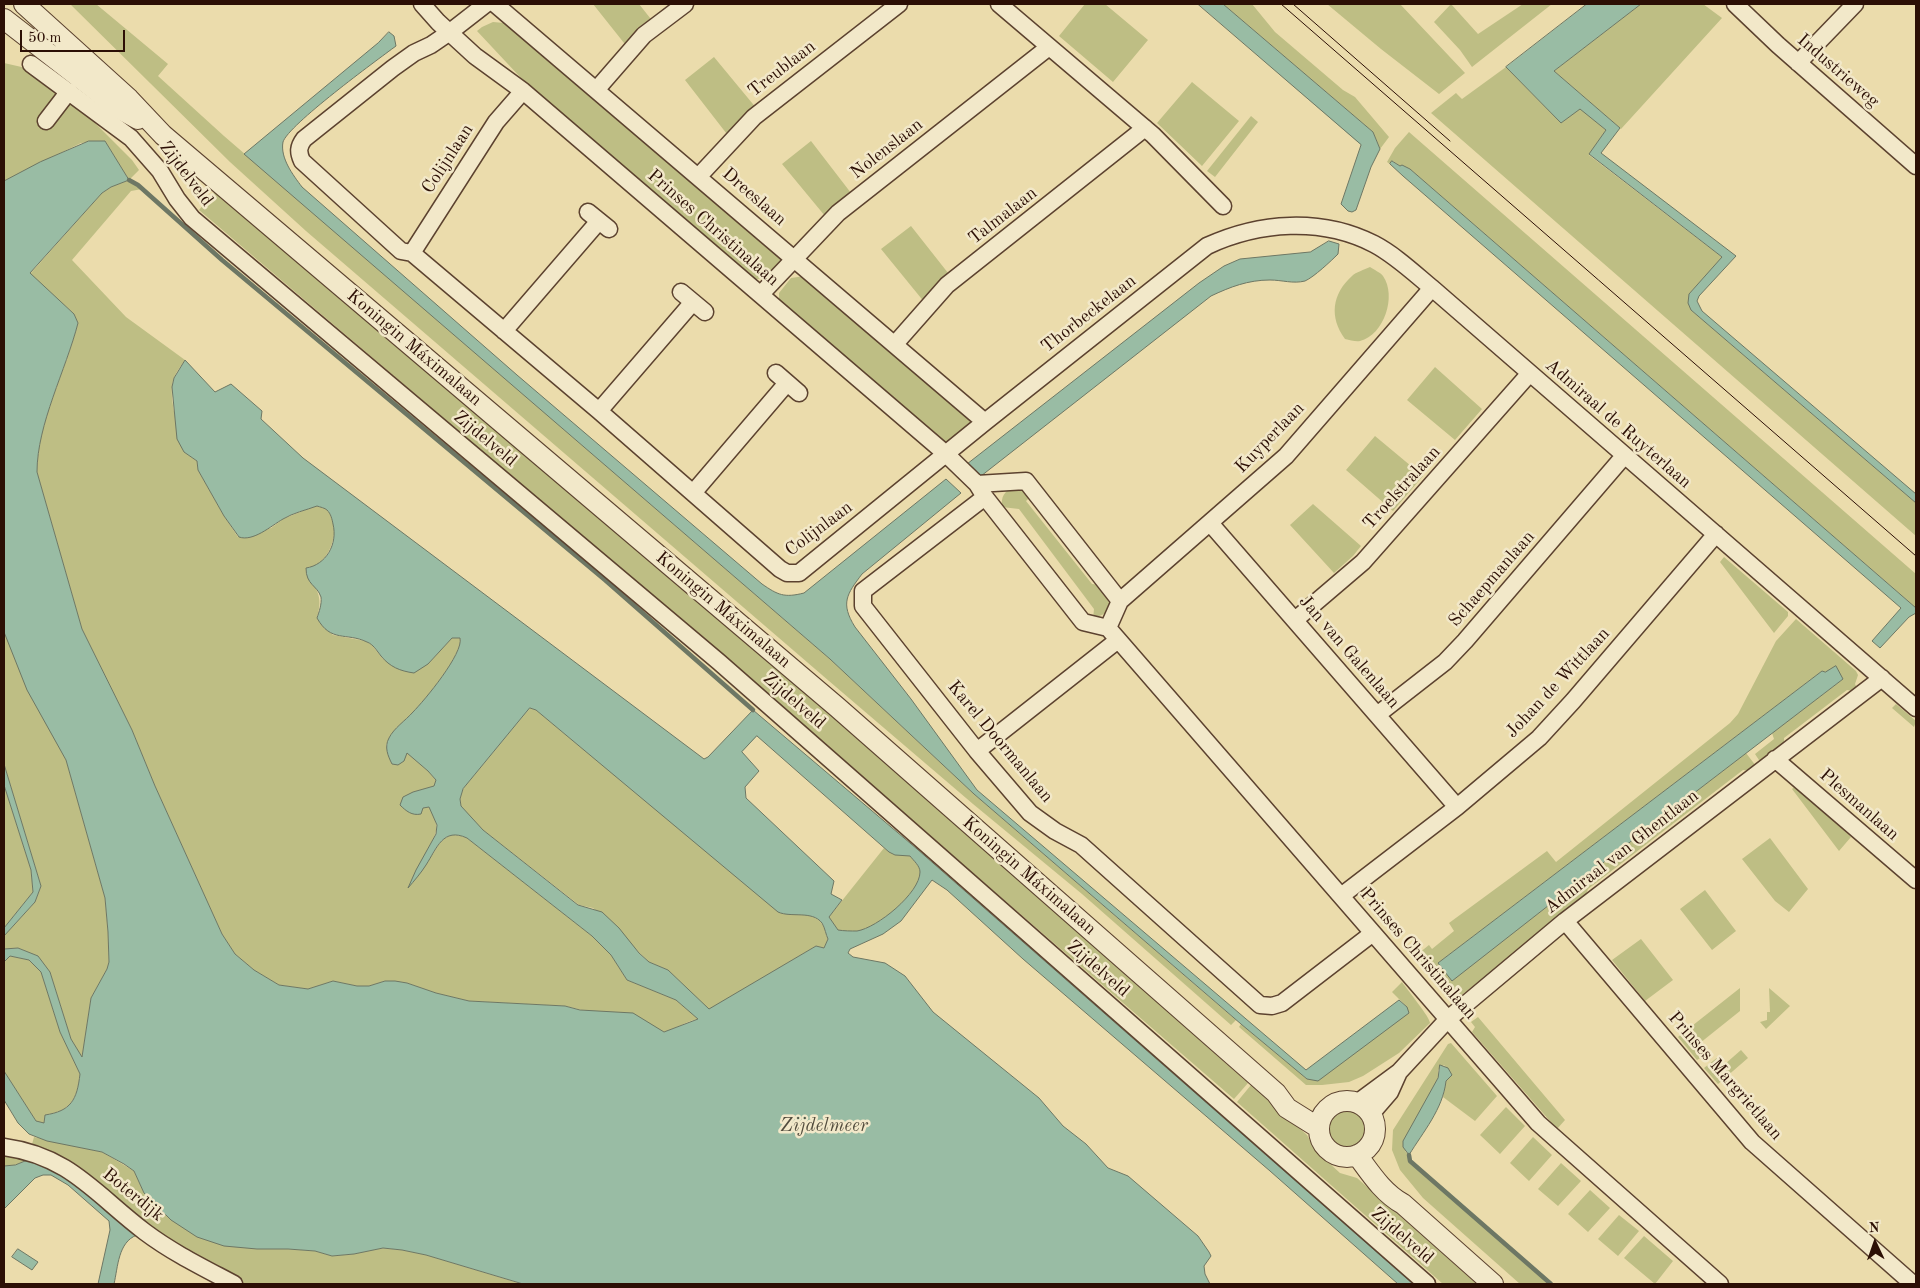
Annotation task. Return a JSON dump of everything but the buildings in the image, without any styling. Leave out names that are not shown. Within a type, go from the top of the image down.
[{"type":"street","name":"Koningin Máximalaan","points":[[24,4],[130,99],[163,135],[836,706],[1276,1094],[1288,1108],[1322,1120]]},
{"type":"street","name":"Prinses Christinalaan","points":[[422,4],[438,22],[475,56],[522,91],[946,454],[981,491],[1083,622],[1113,634],[1538,1123],[1720,1284]]},
{"type":"street","name":"Colijnlaan","points":[[486,4],[431,45],[388,62],[300,133],[299,154],[302,162],[401,251],[412,253],[599,411],[780,569],[787,573],[799,573],[946,454]]},
{"type":"street","name":"Dreeslaan","points":[[495,4],[699,176],[985,422]]},
{"type":"street","points":[[597,89],[644,36],[685,4]]},
{"type":"street","name":"Treublaan","points":[[699,176],[754,117],[899,4]]},
{"type":"street","points":[[999,4],[1145,128],[1223,206]]},
{"type":"street","name":"Industrieweg","points":[[1735,4],[1798,64],[1916,166]]},
{"type":"street","points":[[1798,64],[1855,4]]},
{"type":"street","name":"Koningin Máximalaan","points":[[4,19],[120,109],[163,135]]},
{"type":"street","name":"Nolenslaan","points":[[761,294],[838,212],[1049,47]]},
{"type":"street","name":"Zijdelveld","points":[[31,64],[131,138],[160,170],[177,200],[192,218],[719,662],[1427,1284]]},
{"type":"street","points":[[46,121],[69,91]]},
{"type":"street","name":"Colijnlaan","points":[[412,253],[496,122],[522,91]]},
{"type":"street","name":"Talmalaan","points":[[895,344],[948,285],[1145,128]]},
{"type":"street","points":[[504,331],[598,221]]},
{"type":"street","name":"Admiraal de Ruyterlaan","points":[[1268,228],[1297,225],[1326,228],[1374,244],[1390,254],[1432,288],[1916,708]]},
{"type":"street","name":"Thorbeckelaan","points":[[946,454],[1207,246],[1238,233],[1268,228]]},
{"type":"street","name":"Kuyperlaan","points":[[1120,601],[1286,456],[1432,288]]},
{"type":"street","points":[[599,411],[693,302]]},
{"type":"street","name":"Troelstralaan","points":[[1295,620],[1363,562],[1530,373]]},
{"type":"street","points":[[693,493],[787,383]]},
{"type":"street","name":"Schaepmanlaan","points":[[1378,715],[1446,662],[1624,456]]},
{"type":"street","points":[[977,751],[1113,634],[1120,601],[1026,481],[981,491]]},
{"type":"street","name":"Karel Doormanlaan","points":[[981,491],[863,591],[863,606],[977,751],[1030,813],[1055,831],[1081,845],[1260,1005],[1272,1006],[1282,1003],[1373,933]]},
{"type":"street","name":"Jan van Galenlaan","points":[[1210,523],[1457,807]]},
{"type":"street","name":"Johan de Wittlaan","points":[[1341,896],[1457,807],[1552,725],[1716,534]]},
{"type":"street","name":"Admiraal van Ghentlaan","points":[[1364,1108],[1390,1092],[1399,1072],[1448,1019],[1565,921],[1882,678]]},
{"type":"street","name":"Plesmanlaan","points":[[1776,759],[1916,880]]},
{"type":"street","name":"Prinses Margrietlaan","points":[[1565,921],[1752,1142],[1914,1284]]},
{"type":"street","points":[[1343,1101],[1364,1108],[1375,1130],[1363,1151],[1344,1157],[1331,1151],[1322,1141],[1322,1120],[1336,1103],[1343,1101]]},
{"type":"street","name":"Boterdijk","points":[[4,1147],[44,1157],[63,1166],[80,1177],[150,1236],[234,1284]]},
{"type":"street","points":[[1363,1151],[1377,1182],[1391,1197],[1403,1204],[1493,1284]]},
{"type":"shaded area","points":[[70,4],[96,4],[168,64],[158,76],[224,136],[830,659],[974,794],[1236,1020],[1231,1025],[1082,894],[829,681],[306,231],[230,162]]},
{"type":"shaded area","points":[[593,4],[639,4],[654,23],[628,48]]},
{"type":"shaded area","points":[[1085,4],[1105,4],[1148,40],[1113,82],[1059,36]]},
{"type":"shaded area","points":[[1223,4],[1252,4],[1275,32],[1343,90],[1355,97],[1389,137],[1380,149],[1373,132]]},
{"type":"shaded area","points":[[1327,4],[1400,4],[1465,73],[1439,94]]},
{"type":"shaded area","points":[[1451,4],[1478,34],[1523,4],[1552,4],[1472,67],[1460,50],[1434,22]]},
{"type":"shaded area","points":[[1641,4],[1703,4],[1722,18],[1621,129],[1554,71]]},
{"type":"shaded area","points":[[493,22],[504,23],[525,36],[785,260],[768,277],[753,280],[521,78],[477,31]]},
{"type":"shaded area","points":[[714,57],[757,109],[730,138],[685,80]]},
{"type":"shaded area","points":[[4,63],[26,68],[85,113],[132,160],[139,170],[129,180],[105,141],[81,143],[4,181]]},
{"type":"shaded area","points":[[1506,67],[1561,123],[1580,108],[1606,130],[1589,155],[1723,258],[1689,294],[1691,310],[1916,503],[1916,536],[1431,113],[1456,93],[1462,99]]},
{"type":"shaded area","points":[[1192,82],[1239,121],[1202,166],[1157,123]]},
{"type":"shaded area","points":[[1251,116],[1258,122],[1215,177],[1207,171]]},
{"type":"shaded area","points":[[1409,132],[1916,574],[1916,608],[1410,169],[1400,166],[1393,161],[1390,164],[1387,162],[1395,148]]},
{"type":"shaded area","points":[[811,141],[851,193],[825,216],[782,164]]},
{"type":"shaded area","points":[[129,180],[142,189],[131,191],[72,260],[126,317],[185,360],[175,375],[172,389],[173,407],[184,452],[197,461],[198,470],[238,537],[271,528],[283,519],[317,505],[324,508],[334,523],[331,547],[316,566],[306,568],[319,597],[320,603],[317,618],[333,635],[365,641],[371,644],[383,659],[428,664],[452,638],[460,638],[460,645],[456,654],[442,677],[413,713],[393,732],[386,746],[407,752],[436,780],[435,786],[413,792],[423,808],[429,807],[435,819],[436,829],[434,838],[427,850],[433,854],[446,837],[455,835],[467,838],[592,936],[611,955],[627,980],[676,1000],[698,1019],[664,1032],[654,1027],[565,1006],[469,1001],[436,993],[407,983],[385,981],[369,986],[357,986],[333,981],[308,989],[279,985],[254,970],[235,954],[222,934],[155,786],[132,730],[82,629],[37,472],[38,453],[47,416],[78,323],[74,314],[30,274],[102,193],[111,187]]},
{"type":"shaded area","points":[[215,191],[831,712],[1248,1083],[1234,1099],[698,635],[199,210]]},
{"type":"shaded area","points":[[911,226],[952,278],[925,303],[881,249]]},
{"type":"shaded area","points":[[1370,267],[1383,276],[1387,284],[1389,294],[1386,314],[1376,331],[1368,337],[1358,341],[1345,339],[1340,331],[1335,314],[1337,298],[1340,290],[1352,276]]},
{"type":"shaded area","points":[[805,276],[969,417],[975,425],[947,444],[779,302],[779,293],[791,278]]},
{"type":"shaded area","points":[[1435,367],[1482,409],[1455,440],[1407,400]]},
{"type":"shaded area","points":[[1375,436],[1423,476],[1393,511],[1346,470]]},
{"type":"shaded area","points":[[1014,486],[1024,487],[1030,493],[1026,501],[1092,584],[1101,585],[1110,605],[1106,613],[1093,619],[1094,609],[1019,509],[1002,507],[1004,495]]},
{"type":"shaded area","points":[[1313,504],[1361,546],[1334,573],[1290,525]]},
{"type":"shaded area","points":[[1724,557],[1788,612],[1788,616],[1774,633],[1720,562]]},
{"type":"shaded area","points":[[1796,619],[1856,671],[1858,675],[1855,684],[1857,688],[1853,691],[1847,690],[1784,738],[1784,744],[1761,763],[1755,754],[1774,739],[1772,733],[1843,679],[1822,671],[1438,963],[1452,980],[1746,753],[1756,766],[1751,771],[1743,770],[1588,889],[1585,898],[1459,997],[1445,993],[1414,957],[1429,945],[1432,949],[1454,931],[1449,923],[1547,851],[1556,862],[1730,723],[1738,714],[1776,641]]},
{"type":"shaded area","points":[[4,632],[66,760],[105,898],[109,962],[91,998],[82,1058],[71,1039],[50,972],[37,956],[18,948],[4,949],[4,936],[35,902],[41,886],[4,764]]},
{"type":"shaded area","points":[[1896,704],[1916,721],[1914,727],[1892,708]]},
{"type":"shaded area","points":[[530,708],[536,710],[783,914],[804,914],[819,920],[828,939],[824,948],[816,946],[709,1010],[668,970],[649,962],[593,908],[579,905],[483,830],[461,806],[460,799],[463,789]]},
{"type":"shaded area","points":[[4,785],[31,870],[33,892],[4,928]]},
{"type":"shaded area","points":[[1795,786],[1851,837],[1839,851],[1792,789]]},
{"type":"shaded area","points":[[1770,838],[1808,889],[1789,912],[1775,901],[1742,859]]},
{"type":"shaded area","points":[[884,848],[895,855],[909,855],[918,864],[920,869],[919,879],[914,889],[897,908],[876,923],[858,931],[838,931],[829,917]]},
{"type":"shaded area","points":[[1705,890],[1736,931],[1712,950],[1680,909]]},
{"type":"shaded area","points":[[1641,939],[1673,980],[1645,1001],[1612,960]]},
{"type":"shaded area","points":[[10,956],[29,960],[41,972],[60,1032],[80,1074],[77,1090],[71,1102],[61,1110],[45,1115],[44,1124],[36,1121],[4,1071],[4,962]]},
{"type":"shaded area","points":[[1402,982],[1423,1010],[1430,1023],[1399,1053],[1363,1076],[1349,1082],[1306,1085],[1239,1027],[1241,1024],[1307,1079],[1407,1007],[1392,992]]},
{"type":"shaded area","points":[[1740,988],[1740,1011],[1695,1047],[1702,1057],[1697,1060],[1678,1037]]},
{"type":"shaded area","points":[[1769,988],[1790,1006],[1766,1029],[1760,1022],[1767,1020],[1767,1012],[1770,1012]]},
{"type":"shaded area","points":[[1478,1017],[1565,1120],[1557,1129],[1472,1032],[1475,1027],[1471,1022]]},
{"type":"shaded area","points":[[1451,1043],[1497,1096],[1475,1121],[1443,1097],[1446,1081],[1452,1075],[1444,1065],[1438,1070],[1438,1078],[1405,1151],[1409,1155],[1410,1161],[1551,1284],[1520,1284],[1423,1198],[1400,1170],[1392,1150],[1393,1130],[1448,1044]]},
{"type":"shaded area","points":[[1741,1050],[1748,1058],[1718,1084],[1704,1068],[1718,1057],[1725,1064]]},
{"type":"shaded area","points":[[1251,1085],[1307,1135],[1315,1150],[1340,1173],[1357,1178],[1477,1284],[1443,1284],[1237,1102]]},
{"type":"shaded area","points":[[1506,1107],[1525,1126],[1500,1154],[1480,1135]]},
{"type":"shaded area","points":[[1347,1111],[1354,1112],[1360,1116],[1364,1122],[1364,1136],[1360,1142],[1354,1146],[1347,1147],[1340,1146],[1334,1142],[1330,1136],[1329,1129],[1330,1122],[1334,1116],[1340,1112]]},
{"type":"shaded area","points":[[34,1137],[102,1152],[134,1171],[144,1193],[154,1202],[257,1249],[315,1251],[332,1256],[383,1248],[402,1250],[426,1255],[522,1284],[243,1284],[210,1267],[31,1148]]},
{"type":"shaded area","points":[[1533,1137],[1552,1155],[1529,1181],[1510,1163]]},
{"type":"shaded area","points":[[4,1153],[33,1158],[15,1165],[4,1166]]},
{"type":"shaded area","points":[[1561,1163],[1581,1181],[1558,1206],[1538,1189]]},
{"type":"shaded area","points":[[1590,1190],[1610,1208],[1588,1232],[1568,1214]]},
{"type":"shaded area","points":[[1619,1215],[1639,1231],[1618,1256],[1598,1239]]},
{"type":"shaded area","points":[[1644,1236],[1673,1261],[1655,1284],[1624,1258]]},
{"type":"water","points":[[1198,4],[1223,4],[1373,132],[1380,149],[1371,167],[1356,210],[1348,211],[1341,204],[1361,145]]},
{"type":"water","points":[[1587,4],[1641,4],[1554,71],[1620,128],[1601,153],[1736,256],[1699,296],[1697,301],[1702,311],[1916,494],[1916,503],[1691,310],[1688,303],[1689,294],[1722,257],[1589,154],[1606,130],[1580,109],[1561,123],[1506,67]]},
{"type":"water","points":[[389,32],[394,36],[396,46],[316,108],[300,122],[283,142],[285,160],[302,187],[517,375],[772,591],[786,595],[804,593],[946,479],[961,493],[862,574],[849,593],[847,605],[850,619],[855,627],[911,699],[977,790],[1306,1070],[1399,1000],[1407,1007],[1409,1013],[1318,1081],[1307,1079],[974,794],[830,659],[244,154]]},
{"type":"water","name":"Zijdelmeer","points":[[89,141],[105,141],[129,180],[111,187],[102,193],[30,273],[74,314],[78,323],[47,416],[38,454],[37,472],[82,629],[132,730],[155,786],[222,934],[235,954],[254,970],[279,985],[308,989],[333,981],[357,986],[369,986],[385,981],[395,981],[469,1001],[565,1006],[580,1010],[633,1013],[664,1032],[698,1019],[676,1000],[627,980],[611,955],[592,936],[467,838],[459,835],[446,837],[437,846],[422,871],[408,888],[436,834],[437,825],[429,807],[423,808],[421,814],[412,814],[400,805],[403,797],[434,786],[436,780],[407,753],[404,761],[398,765],[392,764],[388,755],[387,745],[394,731],[434,688],[450,665],[460,645],[460,638],[452,638],[428,664],[414,673],[392,666],[369,643],[333,634],[322,626],[317,618],[321,597],[308,578],[306,568],[319,563],[325,558],[332,546],[334,532],[330,515],[326,509],[317,506],[295,513],[256,535],[244,538],[239,537],[224,516],[198,470],[197,461],[184,452],[177,439],[172,387],[174,378],[185,360],[215,392],[231,384],[262,411],[261,419],[303,458],[704,759],[753,710],[917,849],[1413,1284],[1398,1284],[1270,1171],[1023,959],[947,890],[932,880],[901,921],[883,934],[850,949],[848,953],[853,957],[885,963],[905,976],[933,1012],[1039,1098],[1063,1126],[1086,1144],[1108,1168],[1128,1176],[1198,1236],[1211,1256],[1204,1266],[1205,1274],[1210,1284],[523,1284],[426,1255],[402,1250],[383,1248],[332,1256],[315,1251],[224,1246],[197,1237],[171,1220],[144,1193],[134,1171],[124,1164],[102,1152],[47,1141],[29,1134],[18,1123],[4,1100],[4,1071],[36,1121],[44,1123],[45,1115],[61,1111],[71,1103],[77,1091],[80,1074],[60,1032],[41,972],[29,960],[10,956],[4,962],[4,949],[18,948],[38,956],[50,972],[71,1039],[82,1057],[91,998],[109,962],[105,898],[66,760],[27,690],[4,632],[4,181],[40,162]],"holes":[[[530,708],[536,710],[778,912],[807,915],[818,919],[822,923],[828,939],[824,948],[816,946],[709,1009],[668,970],[649,962],[639,953],[619,928],[602,912],[578,905],[483,830],[461,806],[460,799],[463,789]],[[757,736],[889,852],[895,855],[910,856],[919,868],[918,880],[913,890],[886,917],[857,931],[838,930],[829,917],[842,900],[831,894],[834,881],[746,798],[745,787],[759,771],[742,752]]]},
{"type":"water","points":[[1392,161],[1410,169],[1916,608],[1916,613],[1909,617],[1880,648],[1872,641],[1901,608],[1403,176],[1390,164]]},
{"type":"water","points":[[1329,241],[1339,244],[1338,254],[1309,279],[1296,282],[1254,281],[1232,287],[1211,296],[981,476],[967,464],[1199,283],[1224,266],[1240,259],[1310,252]]},
{"type":"water","points":[[1836,666],[1843,679],[1452,981],[1438,963],[1822,671],[1825,672]]},
{"type":"water","points":[[4,764],[41,886],[35,902],[4,936],[4,928],[33,892],[31,870],[4,785]]},
{"type":"water","points":[[1440,1065],[1448,1068],[1452,1075],[1446,1081],[1437,1111],[1409,1155],[1403,1147],[1403,1141],[1438,1078]]},
{"type":"water","points":[[33,1158],[74,1182],[137,1235],[131,1238],[122,1249],[114,1284],[98,1284],[110,1230],[109,1221],[68,1185],[51,1175],[35,1178],[4,1209],[4,1166],[15,1165]]},
{"type":"water","points":[[18,1249],[38,1262],[32,1270],[12,1257]]},
{"type":"waterway","points":[[129,180],[138,185],[222,260],[605,580],[753,710]]},
{"type":"waterway","points":[[1409,1155],[1410,1161],[1551,1284]]},
{"type":"tram line","points":[[1281,4],[1916,556]]},
{"type":"tram line","points":[[1293,4],[1450,141]]}]
